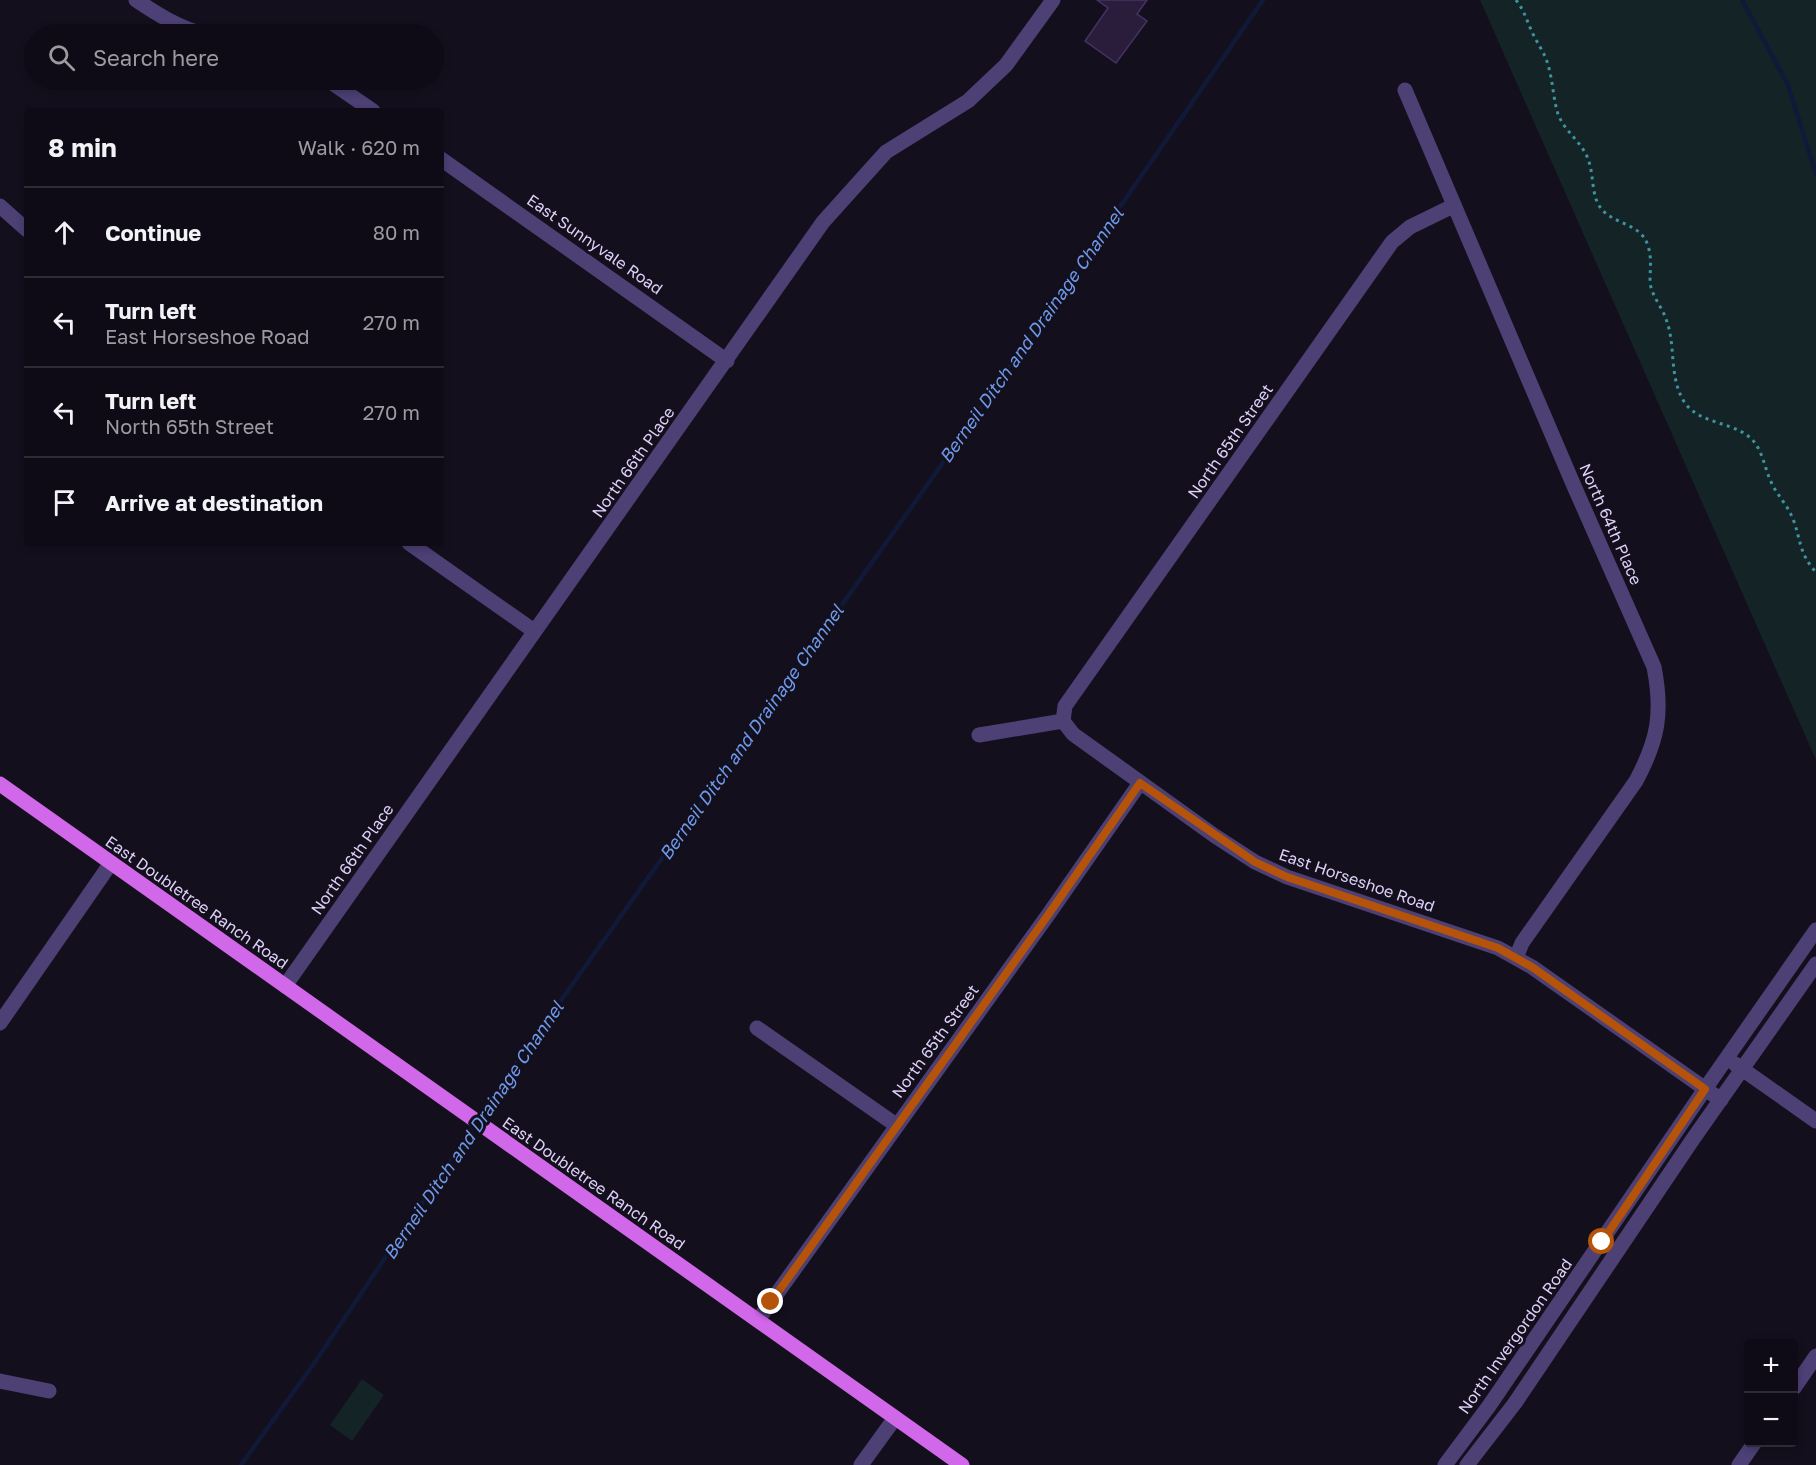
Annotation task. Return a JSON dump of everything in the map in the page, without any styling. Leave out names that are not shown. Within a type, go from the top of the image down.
[{"type":"main road","name":"East Doubletree Ranch Road","points":[[0,784],[962,1465]]},
{"type":"street","points":[[136,0],[176,24]]},
{"type":"street","name":"North 66th Place","points":[[285,986],[823,222],[886,152],[968,100],[1006,65],[1053,0]]},
{"type":"street","points":[[343,90],[369,108]]},
{"type":"street","name":"North 64th Place","points":[[1405,90],[1453,206],[1654,667],[1659,693],[1659,718],[1653,742],[1636,782],[1522,943],[1516,958]]},
{"type":"street","name":"East Sunnyvale Road","points":[[444,161],[727,361]]},
{"type":"street","points":[[0,206],[24,227]]},
{"type":"street","name":"North 65th Street","points":[[1063,721],[1065,706],[1392,242],[1410,226],[1453,206]]},
{"type":"street","points":[[413,546],[534,631]]},
{"type":"street","points":[[979,735],[1063,721]]},
{"type":"street","name":"East Horseshoe Road","points":[[1063,721],[1073,734],[1255,862],[1287,877],[1498,948],[1532,967],[1591,1007],[1721,1100]]},
{"type":"street","name":"North 65th Street","points":[[758,1320],[1042,924],[1140,783]]},
{"type":"street","points":[[0,1023],[111,863]]},
{"type":"street","name":"North Invergordon Road","points":[[1446,1465],[1816,930]]},
{"type":"street","points":[[1467,1465],[1555,1345],[1816,964]]},
{"type":"street","points":[[757,1028],[896,1125]]},
{"type":"street","points":[[1727,1058],[1816,1121]]},
{"type":"street","points":[[1538,1335],[1555,1345]]},
{"type":"street","points":[[1798,1382],[1816,1356]]},
{"type":"street","points":[[0,1381],[49,1391]]},
{"type":"street","points":[[861,1465],[895,1418]]},
{"type":"street","points":[[1739,1465],[1752,1447]]},
{"type":"path","points":[[1516,0],[1524,10],[1531,30],[1548,63],[1559,116],[1587,155],[1599,206],[1606,214],[1633,227],[1642,234],[1647,243],[1652,269],[1650,282],[1667,320],[1673,351],[1674,374],[1684,401],[1701,417],[1736,429],[1755,443],[1772,484],[1793,518],[1802,553],[1816,572]]},
{"type":"shaded area","points":[[1480,0],[1816,0],[1816,760]]},
{"type":"shaded area","points":[[362,1379],[384,1395],[352,1441],[330,1425]]},
{"type":"building","points":[[1097,0],[1147,0],[1137,14],[1147,21],[1116,63],[1085,41],[1108,8]]},
{"type":"waterway","name":"Berneil Ditch and Drainage Channel","points":[[241,1465],[313,1365],[508,1075],[947,457],[1263,0]]},
{"type":"waterway","points":[[1742,0],[1788,85],[1816,174]]},
{"type":"route","points":[[771,1302],[1140,783],[1255,862],[1287,877],[1498,948],[1532,967],[1601,1014],[1705,1089],[1602,1242]]}]
